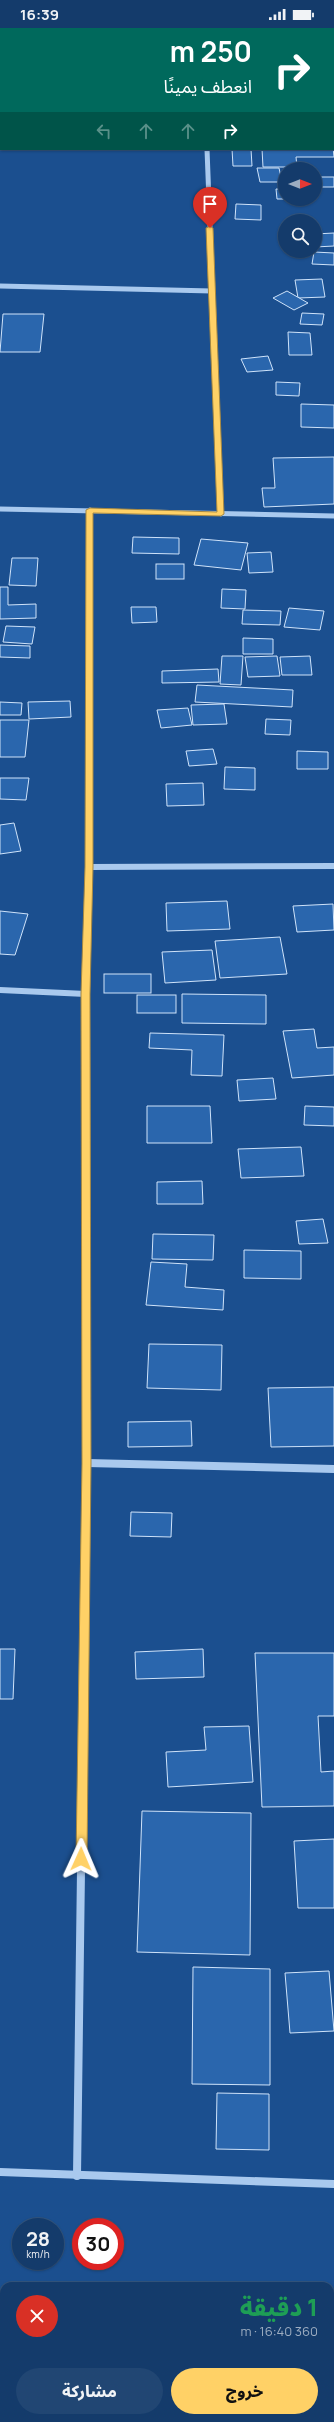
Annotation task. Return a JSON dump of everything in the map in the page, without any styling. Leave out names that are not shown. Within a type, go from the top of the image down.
[{"type":"street","points":[[207,150],[221,514]]},
{"type":"street","points":[[0,286],[212,291]]},
{"type":"street","points":[[0,509],[334,516]]},
{"type":"street","points":[[77,2176],[87,1463],[86,994],[89,867],[90,510]]},
{"type":"street","points":[[89,867],[334,866]]},
{"type":"street","points":[[0,990],[86,994]]},
{"type":"street","points":[[87,1463],[334,1469]]},
{"type":"street","points":[[0,2172],[77,2176],[334,2184]]},
{"type":"building","points":[[232,150],[251,150],[252,166],[233,166]]},
{"type":"building","points":[[262,150],[333,150],[334,157],[296,157],[296,162],[278,162],[278,167],[263,167]]},
{"type":"building","points":[[257,168],[278,168],[278,182],[260,182]]},
{"type":"building","points":[[322,177],[334,177],[334,187],[322,187]]},
{"type":"building","points":[[276,189],[278,189],[278,199]]},
{"type":"building","points":[[236,204],[261,205],[261,220],[235,219]]},
{"type":"building","points":[[334,233],[334,246],[322,247],[322,234]]},
{"type":"building","points":[[322,252],[334,253],[334,265],[312,264],[313,258],[322,258]]},
{"type":"building","points":[[322,279],[325,297],[298,298],[295,280]]},
{"type":"building","points":[[287,291],[308,303],[294,310],[273,298]]},
{"type":"building","points":[[302,313],[324,314],[322,325],[300,324]]},
{"type":"building","points":[[3,314],[44,314],[40,352],[0,352]]},
{"type":"building","points":[[288,332],[310,333],[312,355],[289,355]]},
{"type":"building","points":[[268,356],[273,370],[247,372],[241,359]]},
{"type":"building","points":[[276,382],[300,383],[299,396],[276,395]]},
{"type":"building","points":[[301,404],[334,405],[334,428],[301,427]]},
{"type":"building","points":[[334,457],[334,504],[264,507],[262,488],[275,488],[273,458]]},
{"type":"building","points":[[133,537],[179,538],[179,554],[132,553]]},
{"type":"building","points":[[201,539],[248,543],[241,570],[194,565]]},
{"type":"building","points":[[271,552],[273,572],[249,573],[247,553]]},
{"type":"building","points":[[12,558],[38,558],[36,586],[9,585]]},
{"type":"building","points":[[156,564],[184,564],[184,579],[156,579]]},
{"type":"building","points":[[0,587],[8,587],[8,605],[36,604],[36,618],[0,619]]},
{"type":"building","points":[[222,589],[246,590],[245,609],[221,608]]},
{"type":"building","points":[[131,607],[156,607],[157,622],[132,623]]},
{"type":"building","points":[[289,608],[324,611],[320,630],[284,627]]},
{"type":"building","points":[[243,610],[281,611],[280,625],[242,624]]},
{"type":"building","points":[[6,626],[35,627],[32,644],[3,642]]},
{"type":"building","points":[[243,638],[273,639],[273,654],[243,654]]},
{"type":"building","points":[[0,645],[30,646],[30,658],[0,657]]},
{"type":"building","points":[[222,656],[243,656],[241,685],[220,684]]},
{"type":"building","points":[[277,656],[280,676],[248,677],[245,657]]},
{"type":"building","points":[[310,656],[312,675],[282,675],[280,657]]},
{"type":"building","points":[[218,669],[219,682],[162,683],[162,671]]},
{"type":"building","points":[[197,685],[293,690],[292,707],[195,702]]},
{"type":"building","points":[[70,701],[71,717],[29,719],[28,702]]},
{"type":"building","points":[[0,702],[22,703],[21,715],[0,715]]},
{"type":"building","points":[[224,704],[227,724],[193,725],[191,705]]},
{"type":"building","points":[[188,708],[192,725],[161,728],[157,710]]},
{"type":"building","points":[[266,719],[291,720],[290,735],[265,734]]},
{"type":"building","points":[[0,720],[29,720],[25,757],[0,757]]},
{"type":"building","points":[[213,749],[217,764],[189,766],[186,751]]},
{"type":"building","points":[[297,751],[328,752],[328,769],[297,769]]},
{"type":"building","points":[[225,767],[255,768],[255,790],[224,789]]},
{"type":"building","points":[[0,778],[29,778],[26,800],[0,799]]},
{"type":"building","points":[[203,783],[204,805],[167,806],[166,784]]},
{"type":"building","points":[[14,823],[21,851],[0,854],[0,825]]},
{"type":"building","points":[[227,901],[230,929],[167,931],[166,903]]},
{"type":"building","points":[[333,904],[334,930],[297,932],[293,906]]},
{"type":"building","points":[[0,911],[28,914],[15,955],[0,954]]},
{"type":"building","points":[[280,937],[287,974],[220,978],[215,941]]},
{"type":"building","points":[[212,950],[216,980],[165,983],[162,952]]},
{"type":"building","points":[[104,974],[151,974],[151,993],[104,993]]},
{"type":"building","points":[[182,994],[266,995],[266,1024],[182,1023]]},
{"type":"building","points":[[137,995],[176,995],[176,1013],[137,1013]]},
{"type":"building","points":[[314,1029],[317,1048],[334,1047],[334,1075],[292,1078],[283,1031]]},
{"type":"building","points":[[150,1033],[224,1035],[222,1076],[191,1075],[192,1050],[149,1048]]},
{"type":"building","points":[[273,1078],[276,1099],[239,1101],[237,1080]]},
{"type":"building","points":[[147,1106],[210,1106],[212,1143],[147,1143]]},
{"type":"building","points":[[305,1106],[334,1107],[334,1126],[304,1125]]},
{"type":"building","points":[[301,1147],[304,1176],[241,1178],[238,1149]]},
{"type":"building","points":[[202,1181],[203,1204],[157,1204],[157,1182]]},
{"type":"building","points":[[323,1219],[328,1243],[299,1244],[296,1221]]},
{"type":"building","points":[[153,1234],[214,1235],[213,1260],[152,1259]]},
{"type":"building","points":[[244,1250],[301,1251],[301,1279],[244,1278]]},
{"type":"building","points":[[151,1262],[187,1264],[185,1287],[224,1290],[223,1310],[146,1305]]},
{"type":"building","points":[[149,1344],[222,1345],[221,1390],[147,1388]]},
{"type":"building","points":[[334,1387],[334,1446],[271,1447],[268,1388]]},
{"type":"building","points":[[191,1421],[192,1446],[128,1447],[128,1422]]},
{"type":"building","points":[[131,1512],[172,1513],[171,1537],[130,1536]]},
{"type":"building","points":[[0,1649],[15,1649],[13,1699],[0,1699]]},
{"type":"building","points":[[203,1649],[204,1677],[136,1679],[135,1652]]},
{"type":"building","points":[[255,1653],[334,1653],[334,1716],[318,1716],[321,1772],[334,1771],[334,1806],[262,1807]]},
{"type":"building","points":[[249,1726],[253,1782],[168,1787],[166,1752],[206,1750],[204,1727]]},
{"type":"building","points":[[142,1811],[251,1813],[250,1955],[137,1952]]},
{"type":"building","points":[[334,1839],[334,1908],[298,1908],[294,1841]]},
{"type":"building","points":[[193,1967],[270,1969],[270,2085],[192,2084]]},
{"type":"building","points":[[329,1971],[334,2031],[290,2033],[285,1973]]},
{"type":"building","points":[[217,2093],[269,2094],[269,2150],[216,2149]]},
{"type":"route","points":[[81,1859],[87,1463],[86,994],[89,867],[90,510],[221,514],[210,228]]}]
